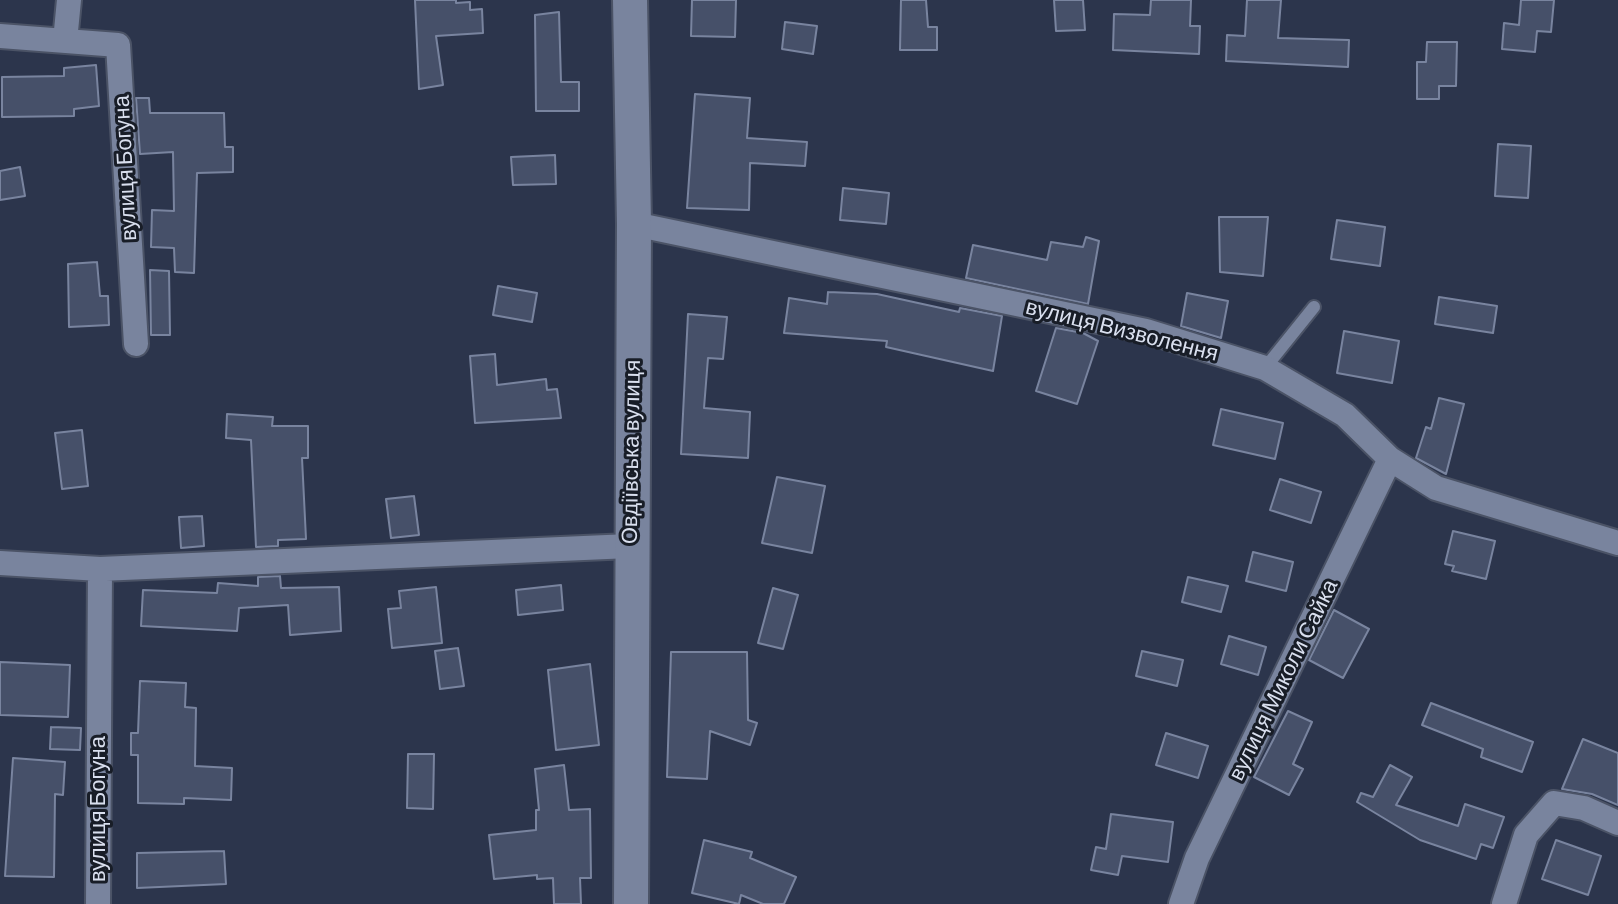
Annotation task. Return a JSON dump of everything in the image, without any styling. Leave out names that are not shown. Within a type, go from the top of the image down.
[{"type":"main road","name":"Овдіївська вулиця","points":[[630,0],[634,224],[630,546],[631,904]]},
{"type":"street","points":[[65,41],[69,0]]},
{"type":"street","name":"вулиця Богуна","points":[[0,36],[118,45],[136,344]]},
{"type":"street","name":"вулиця Визволення","points":[[634,224],[1146,331],[1265,368],[1345,415],[1390,459],[1436,488],[1618,543]]},
{"type":"street","name":"вулиця Миколи Сайка","points":[[1181,904],[1197,858],[1390,459]]},
{"type":"street","points":[[0,563],[100,569],[630,546]]},
{"type":"street","name":"вулиця Богуна","points":[[98,904],[100,569]]},
{"type":"street","points":[[1504,904],[1526,835],[1554,803],[1584,808],[1618,823]]},
{"type":"lane","points":[[1265,368],[1314,307]]},
{"type":"building","points":[[415,0],[456,0],[456,3],[470,2],[470,10],[482,9],[483,33],[436,36],[443,85],[419,89]]},
{"type":"building","points":[[692,0],[736,0],[735,37],[691,36]]},
{"type":"building","points":[[901,0],[926,0],[928,27],[937,27],[937,50],[900,50]]},
{"type":"building","points":[[1054,0],[1083,0],[1085,30],[1056,31]]},
{"type":"building","points":[[1151,0],[1191,0],[1190,26],[1200,26],[1199,54],[1113,50],[1114,14],[1150,15]]},
{"type":"building","points":[[1247,0],[1281,0],[1278,38],[1349,40],[1348,67],[1226,61],[1227,35],[1245,36]]},
{"type":"building","points":[[1521,0],[1554,0],[1551,32],[1537,31],[1535,52],[1502,49],[1504,23],[1519,25]]},
{"type":"building","points":[[559,12],[561,82],[579,82],[579,111],[536,111],[535,15]]},
{"type":"building","points":[[785,22],[817,26],[813,54],[782,49]]},
{"type":"building","points":[[1427,42],[1457,42],[1456,86],[1439,86],[1439,99],[1417,99],[1417,62],[1426,62]]},
{"type":"building","points":[[96,65],[99,106],[74,109],[74,116],[2,117],[2,77],[64,76],[64,68]]},
{"type":"building","points":[[695,94],[750,98],[747,138],[807,142],[805,166],[750,163],[749,210],[687,208]]},
{"type":"building","points":[[136,98],[149,98],[150,113],[224,113],[225,147],[233,147],[233,172],[197,173],[194,273],[175,272],[174,248],[151,247],[152,210],[174,211],[173,152],[140,154]]},
{"type":"building","points":[[1498,144],[1531,146],[1528,198],[1495,196]]},
{"type":"building","points":[[555,155],[556,184],[513,185],[511,157]]},
{"type":"building","points":[[20,167],[25,196],[0,200],[0,171]]},
{"type":"building","points":[[843,188],[889,193],[886,224],[840,220]]},
{"type":"building","points":[[1219,217],[1268,217],[1263,276],[1220,272]]},
{"type":"building","points":[[1337,220],[1385,227],[1380,266],[1331,259]]},
{"type":"building","points":[[1086,237],[1099,241],[1088,304],[966,278],[973,245],[1047,260],[1051,242],[1083,247]]},
{"type":"building","points":[[97,262],[100,296],[108,296],[109,325],[69,327],[68,264]]},
{"type":"building","points":[[150,270],[169,271],[170,335],[151,335]]},
{"type":"building","points":[[498,286],[537,293],[532,322],[493,315]]},
{"type":"building","points":[[828,292],[877,294],[959,312],[960,308],[1002,316],[993,371],[886,347],[887,341],[784,333],[789,298],[827,304]]},
{"type":"building","points":[[1187,293],[1228,301],[1221,338],[1181,326]]},
{"type":"building","points":[[1439,297],[1497,306],[1493,333],[1435,324]]},
{"type":"building","points":[[688,314],[727,317],[723,359],[708,358],[704,408],[750,412],[748,458],[681,454]]},
{"type":"building","points":[[1056,328],[1083,333],[1098,341],[1077,404],[1036,391]]},
{"type":"building","points":[[1344,331],[1399,341],[1392,383],[1337,373]]},
{"type":"building","points":[[495,354],[497,385],[546,379],[547,390],[557,389],[561,418],[475,423],[470,356]]},
{"type":"building","points":[[1439,398],[1464,404],[1446,474],[1416,458],[1426,427],[1431,429]]},
{"type":"building","points":[[1221,409],[1283,423],[1275,459],[1213,445]]},
{"type":"building","points":[[227,414],[273,417],[272,426],[308,426],[308,458],[302,458],[306,539],[278,540],[278,546],[256,547],[251,440],[226,438]]},
{"type":"building","points":[[82,430],[88,486],[62,489],[55,433]]},
{"type":"building","points":[[777,477],[825,486],[812,553],[762,543]]},
{"type":"building","points":[[1280,479],[1321,492],[1311,523],[1270,510]]},
{"type":"building","points":[[414,496],[419,535],[391,538],[386,499]]},
{"type":"building","points":[[202,516],[204,546],[181,548],[179,517]]},
{"type":"building","points":[[1453,531],[1495,541],[1486,579],[1452,571],[1454,566],[1445,564]]},
{"type":"building","points":[[1253,552],[1293,562],[1286,591],[1246,581]]},
{"type":"building","points":[[280,576],[281,588],[339,587],[341,631],[290,635],[288,605],[239,608],[237,631],[141,626],[143,590],[217,593],[218,583],[258,586],[258,577]]},
{"type":"building","points":[[1188,577],[1228,586],[1221,612],[1182,602]]},
{"type":"building","points":[[561,585],[563,610],[518,615],[516,590]]},
{"type":"building","points":[[436,587],[442,643],[392,648],[388,609],[401,608],[399,591]]},
{"type":"building","points":[[773,588],[798,595],[783,649],[758,643]]},
{"type":"building","points":[[1334,610],[1369,629],[1343,678],[1309,660]]},
{"type":"building","points":[[1229,636],[1266,647],[1258,675],[1221,664]]},
{"type":"building","points":[[458,648],[464,686],[440,689],[435,651]]},
{"type":"building","points":[[1142,651],[1183,660],[1177,686],[1136,676]]},
{"type":"building","points":[[671,652],[747,652],[748,720],[757,723],[750,745],[710,731],[707,779],[667,777]]},
{"type":"building","points":[[0,662],[70,665],[68,717],[0,715]]},
{"type":"building","points":[[590,664],[599,745],[556,750],[548,670]]},
{"type":"building","points":[[140,681],[186,683],[185,707],[196,708],[195,766],[232,768],[231,800],[184,798],[184,804],[138,803],[138,755],[131,755],[131,733],[138,733]]},
{"type":"building","points":[[1431,703],[1533,742],[1522,772],[1481,757],[1483,749],[1422,725]]},
{"type":"building","points":[[1288,711],[1312,722],[1293,764],[1303,769],[1289,795],[1254,777]]},
{"type":"building","points":[[51,727],[81,728],[80,750],[50,749]]},
{"type":"building","points":[[1166,733],[1208,746],[1198,778],[1156,765]]},
{"type":"building","points":[[1583,739],[1618,753],[1618,805],[1592,794],[1562,789]]},
{"type":"building","points":[[408,754],[434,754],[433,809],[407,808]]},
{"type":"building","points":[[13,758],[65,762],[63,795],[55,794],[54,877],[5,876]]},
{"type":"building","points":[[564,765],[569,810],[590,809],[591,878],[580,878],[581,904],[554,904],[553,878],[537,879],[537,875],[494,879],[489,835],[536,830],[536,810],[539,810],[535,769]]},
{"type":"building","points":[[1390,765],[1412,777],[1396,805],[1458,826],[1465,804],[1504,817],[1493,848],[1481,844],[1476,859],[1420,840],[1357,802],[1361,793],[1373,797]]},
{"type":"building","points":[[1111,814],[1173,822],[1168,862],[1122,856],[1118,875],[1091,870],[1096,847],[1106,849]]},
{"type":"building","points":[[704,840],[752,852],[750,858],[796,877],[784,904],[763,904],[741,895],[739,904],[692,893]]},
{"type":"building","points":[[1556,840],[1601,856],[1588,895],[1542,879]]},
{"type":"building","points":[[224,851],[226,884],[137,888],[137,853]]}]
